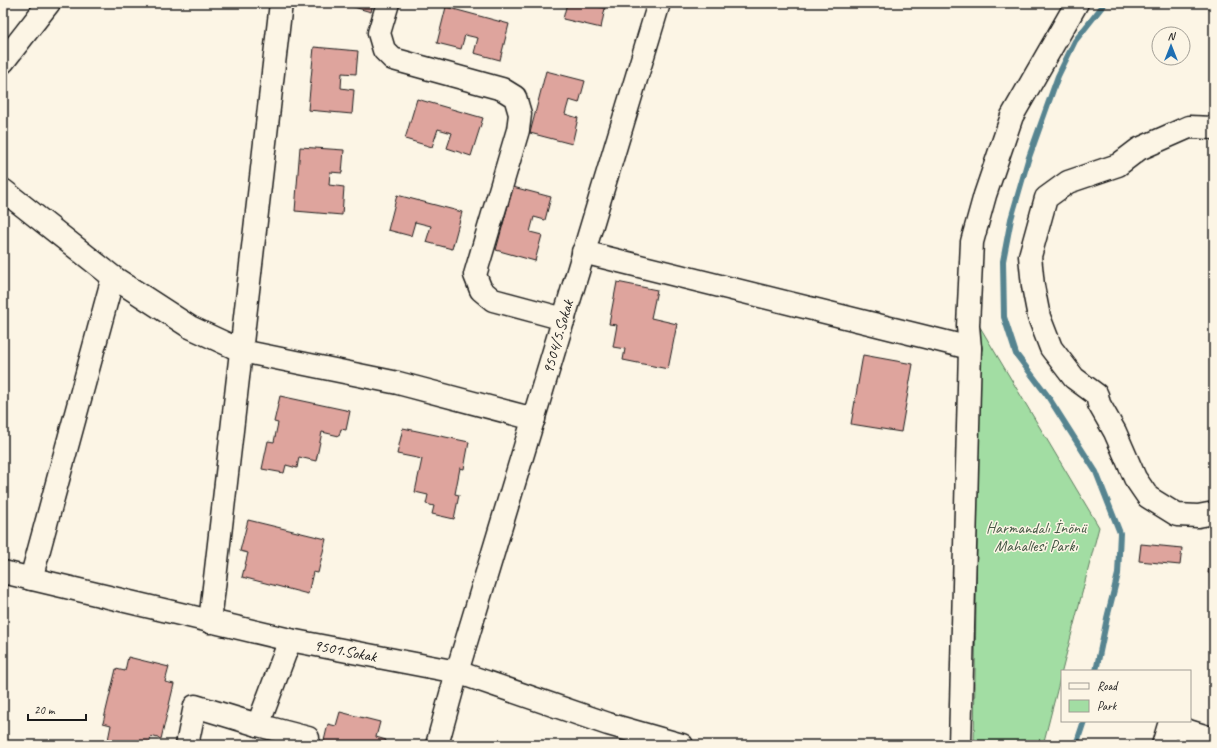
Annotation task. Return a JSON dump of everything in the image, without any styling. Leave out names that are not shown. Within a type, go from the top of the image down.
[{"type":"street","points":[[3,62],[49,3]]},
{"type":"street","points":[[210,622],[242,351],[280,3]]},
{"type":"street","points":[[388,3],[379,33],[384,50],[393,60],[502,89],[515,97],[520,114],[518,130],[475,275],[481,290],[493,300],[564,319]]},
{"type":"street","name":"9504/5.Sokak","points":[[438,745],[457,672],[659,3]]},
{"type":"street","points":[[960,745],[970,348],[968,326],[972,242],[990,181],[1012,116],[1078,3]]},
{"type":"street","points":[[1214,128],[1189,127],[1139,149],[1118,165],[1068,182],[1046,198],[1030,256],[1033,286],[1039,317],[1051,348],[1074,378],[1097,395],[1099,404],[1115,432],[1135,478],[1148,497],[1177,515],[1198,516],[1214,513]]},
{"type":"street","points":[[3,190],[114,277],[190,327],[242,351],[398,383],[534,419]]},
{"type":"street","points":[[583,252],[970,348]]},
{"type":"street","points":[[31,579],[114,277]]},
{"type":"street","name":"9501.Sokak","points":[[3,572],[290,640],[457,672],[608,724],[682,745]]},
{"type":"street","points":[[258,724],[290,640]]},
{"type":"street","points":[[186,745],[195,706],[308,738]]},
{"type":"street","points":[[1163,745],[1169,724],[1214,739]]},
{"type":"green space","name":"Harmandalı İnönü Mahallesi Parkı","points":[[980,327],[1099,527],[1062,670],[1061,670],[1043,745],[974,745]]},
{"type":"building","points":[[340,3],[373,3],[371,12]]},
{"type":"building","points":[[567,3],[597,3],[596,6],[605,8],[601,28],[563,19]]},
{"type":"building","points":[[446,7],[509,24],[500,60],[474,53],[478,38],[465,35],[461,49],[437,43]]},
{"type":"building","points":[[314,47],[358,51],[356,74],[342,73],[341,88],[354,90],[352,114],[308,110]]},
{"type":"building","points":[[546,71],[585,81],[579,103],[569,100],[565,114],[578,118],[572,144],[530,133]]},
{"type":"building","points":[[417,99],[483,118],[471,156],[447,148],[452,133],[438,129],[432,147],[405,139]]},
{"type":"building","points":[[300,147],[344,150],[342,173],[330,172],[329,185],[344,187],[342,215],[295,211]]},
{"type":"building","points":[[513,187],[551,197],[545,220],[534,217],[530,232],[542,235],[535,261],[496,250]]},
{"type":"building","points":[[397,195],[462,212],[452,249],[426,242],[431,226],[415,222],[411,236],[388,230]]},
{"type":"building","points":[[3,225],[7,226],[3,242]]},
{"type":"building","points":[[617,282],[657,290],[651,318],[677,324],[668,369],[623,360],[625,349],[613,347],[617,325],[609,324]]},
{"type":"building","points":[[863,355],[913,364],[901,432],[851,424]]},
{"type":"building","points":[[280,396],[350,411],[346,430],[341,429],[339,436],[322,432],[316,461],[299,457],[297,468],[286,465],[284,473],[262,469],[268,441],[274,442],[278,423],[274,422]]},
{"type":"building","points":[[403,428],[469,442],[464,469],[460,468],[455,494],[459,495],[454,519],[432,514],[434,506],[426,504],[428,495],[415,492],[422,459],[397,454]]},
{"type":"building","points":[[248,520],[326,539],[318,573],[313,572],[308,594],[242,577],[248,553],[240,551]]},
{"type":"building","points":[[1141,544],[1182,548],[1180,565],[1139,561]]},
{"type":"building","points":[[1211,553],[1214,553],[1214,574],[1208,573]]},
{"type":"building","points":[[128,657],[169,667],[165,682],[174,684],[161,739],[151,736],[149,745],[127,745],[108,740],[111,725],[103,723],[116,669],[125,671]]},
{"type":"building","points":[[340,712],[380,722],[376,737],[386,740],[384,745],[323,745],[328,724],[336,726]]},
{"type":"building","points":[[469,741],[484,745],[468,745]]},
{"type":"waterway","points":[[1096,670],[1118,574],[1120,533],[1096,472],[1047,395],[1016,354],[1004,317],[1003,261],[1011,219],[1028,160],[1058,76],[1075,41],[1105,3]]},
{"type":"waterway","points":[[1076,745],[1084,722]]}]
